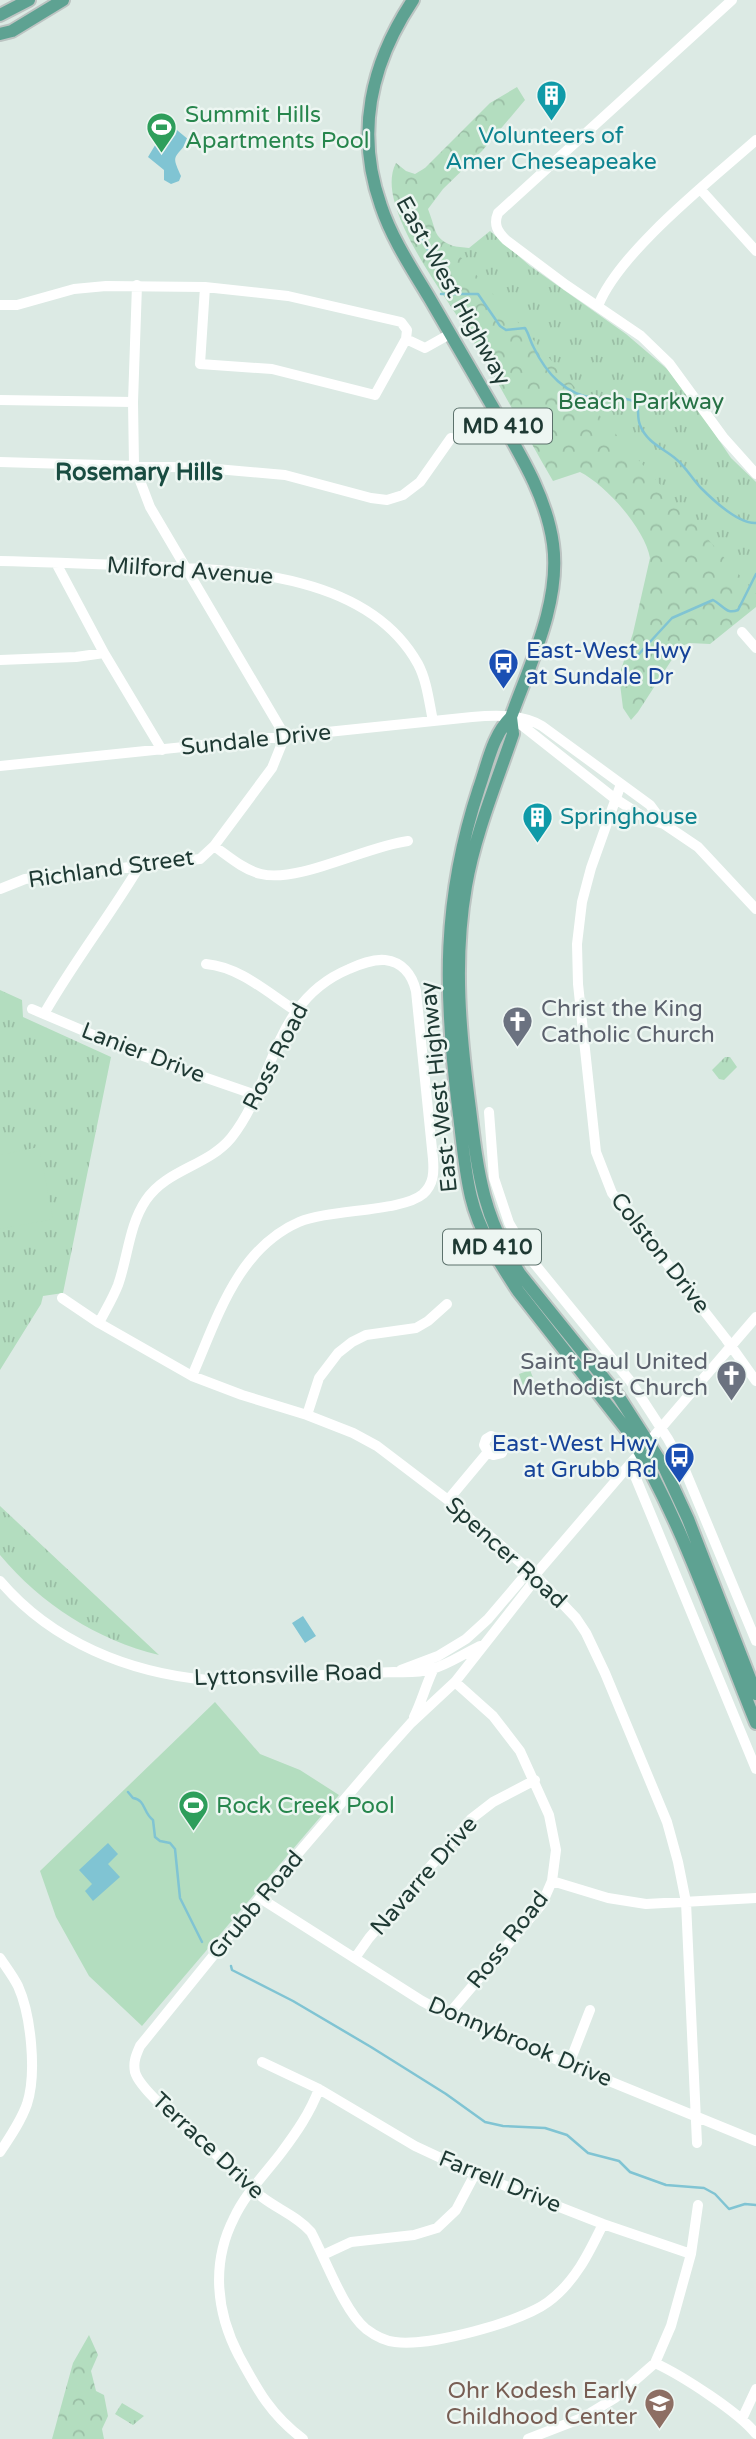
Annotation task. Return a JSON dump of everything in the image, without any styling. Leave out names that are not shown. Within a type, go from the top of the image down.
[{"type":"main road","points":[[0,15],[29,0]]},
{"type":"main road","points":[[0,34],[12,31],[63,0]]},
{"type":"main road","name":"East-West Highway","points":[[413,0],[396,25],[373,87],[368,146],[375,187],[385,217],[402,252],[520,455],[544,504],[553,545],[554,576],[546,616],[512,717],[513,734],[476,845],[461,928],[459,1014],[482,1192],[489,1217],[507,1255],[605,1378],[644,1447],[756,1723]]},
{"type":"main road","name":"East-West Highway","points":[[512,717],[499,730],[470,816],[449,925],[449,1022],[471,1197],[483,1230],[518,1291],[612,1410],[667,1474],[688,1519],[756,1694]]},
{"type":"street","points":[[732,0],[498,213],[496,224],[500,234],[566,285],[641,336],[669,363],[723,437],[756,474]]},
{"type":"street","points":[[598,306],[610,284],[639,248],[756,140]]},
{"type":"street","points":[[701,190],[756,251]]},
{"type":"street","points":[[0,304],[17,304],[74,289],[137,285],[205,286],[288,296],[401,323],[407,330],[406,338],[375,395],[272,369],[200,364],[205,286]]},
{"type":"street","points":[[137,285],[134,465],[150,507],[285,736]]},
{"type":"street","points":[[406,338],[425,348],[450,334]]},
{"type":"street","points":[[0,400],[133,402]]},
{"type":"street","points":[[0,462],[134,465],[285,475],[387,500],[403,495],[420,482],[451,438]]},
{"type":"street","name":"Milford Avenue","points":[[0,561],[240,571],[287,578],[327,591],[365,611],[401,640],[418,665],[427,689],[433,721]]},
{"type":"street","points":[[57,563],[104,653],[162,750]]},
{"type":"street","points":[[742,632],[756,648]]},
{"type":"street","points":[[0,660],[76,657],[104,653]]},
{"type":"street","points":[[512,717],[532,720],[650,805],[664,824]]},
{"type":"street","points":[[512,717],[614,798],[647,819],[664,824],[698,847],[756,908]]},
{"type":"street","name":"Sundale Drive","points":[[0,766],[433,721],[512,717]]},
{"type":"street","name":"Richland Street","points":[[0,890],[25,879],[200,859],[214,846],[272,768],[285,736]]},
{"type":"street","name":"Colston Drive","points":[[621,784],[614,798],[582,902],[577,944],[578,984],[596,1152],[604,1176],[623,1209],[732,1346],[756,1381]]},
{"type":"street","points":[[214,846],[258,874],[282,876],[408,841]]},
{"type":"street","points":[[44,1014],[66,974],[120,899],[139,867]]},
{"type":"street","name":"Ross Road","points":[[99,1323],[117,1286],[134,1223],[145,1200],[168,1177],[209,1156],[229,1141],[245,1118],[279,1040],[312,990],[347,970],[379,960],[391,961],[404,967],[416,991],[433,1159],[434,1175],[431,1184],[423,1194],[406,1202],[302,1221],[271,1239],[247,1261],[229,1292],[192,1376]]},
{"type":"street","points":[[206,964],[220,965],[235,971],[296,1011]]},
{"type":"street","name":"Lanier Drive","points":[[32,1009],[143,1056],[256,1095]]},
{"type":"street","name":"East-West Highway","points":[[489,1112],[494,1178],[517,1236],[631,1382],[661,1428],[687,1474],[756,1641]]},
{"type":"street","name":"East-West Highway","points":[[476,1160],[492,1158]]},
{"type":"street","name":"Spencer Road","points":[[62,1298],[99,1323],[192,1376],[307,1415],[353,1433],[377,1446],[448,1500],[535,1575],[576,1618],[606,1673],[667,1822],[678,1862],[686,1902],[697,2143]]},
{"type":"street","points":[[307,1415],[319,1378],[327,1365],[345,1348],[366,1335],[416,1328],[447,1304]]},
{"type":"street","name":"Grubb Road","points":[[134,2059],[140,2046],[260,1898],[411,1723],[455,1682],[531,1585],[535,1575],[756,1317]]},
{"type":"street","points":[[448,1500],[488,1452]]},
{"type":"street","points":[[630,1464],[756,1769]]},
{"type":"street","name":"Grubb Road","points":[[411,1723],[439,1656],[467,1639],[522,1579],[535,1575]]},
{"type":"street","name":"Lyttonsville Road","points":[[0,1581],[29,1611],[84,1646],[138,1668],[182,1677],[208,1679],[418,1673],[432,1671],[484,1644]]},
{"type":"street","name":"Lyttonsville Road","points":[[394,1672],[439,1656]]},
{"type":"street","name":"Ross Road","points":[[448,2015],[542,1904],[552,1881],[555,1865],[554,1834],[535,1780],[520,1751],[504,1728],[455,1682]]},
{"type":"street","name":"Navarre Drive","points":[[355,1958],[471,1819],[493,1802],[535,1780]]},
{"type":"street","points":[[552,1881],[626,1902],[756,1898]]},
{"type":"street","name":"Donnybrook Drive","points":[[260,1898],[448,2015],[756,2141]]},
{"type":"street","points":[[0,1958],[18,1986],[30,2033],[33,2076],[27,2104],[0,2152]]},
{"type":"street","points":[[569,2064],[590,2010]]},
{"type":"street","name":"Terrace Drive","points":[[134,2059],[135,2074],[147,2090],[239,2179],[264,2199],[301,2221],[311,2232],[353,2316],[366,2329],[393,2342],[415,2343],[502,2324],[530,2313],[549,2301],[577,2272],[589,2255],[603,2224]]},
{"type":"street","name":"Farrell Drive","points":[[262,2062],[320,2090],[415,2146],[475,2175],[691,2254]]},
{"type":"street","points":[[303,2439],[275,2416],[258,2392],[230,2338],[218,2286],[221,2252],[234,2217],[301,2126],[320,2090]]},
{"type":"street","points":[[323,2255],[351,2242],[414,2235],[437,2228],[456,2210],[475,2175]]},
{"type":"street","points":[[528,2439],[547,2433],[615,2398],[655,2363],[671,2326],[691,2254],[698,2205]]},
{"type":"street","points":[[655,2363],[673,2371],[751,2426],[756,2389]]},
{"type":"green space","points":[[517,87],[525,100],[428,209],[437,234],[443,241],[456,247],[756,577],[756,607],[710,644],[689,643],[680,647],[631,720],[623,708],[619,676],[633,633],[650,558],[647,547],[633,521],[612,497],[590,478],[580,472],[553,481],[481,354],[427,270],[399,217],[393,195],[392,176],[396,163],[415,174],[425,168],[490,103]]},
{"type":"green space","name":"Beach Parkway","points":[[490,231],[530,266],[626,334],[667,369],[731,458],[756,482],[756,594],[451,246],[469,248]]},
{"type":"green space","points":[[0,990],[22,1000],[23,1017],[111,1057],[63,1293],[43,1296],[41,1304],[0,1370]]},
{"type":"green space","points":[[725,1057],[730,1057],[737,1067],[724,1080],[719,1079],[712,1070]]},
{"type":"green space","points":[[39,1147],[53,1219],[0,1229],[0,1155]]},
{"type":"green space","points":[[530,1370],[537,1388],[526,1394],[519,1374]]},
{"type":"green space","points":[[0,1506],[159,1655],[92,1630],[33,1589],[0,1555]]},
{"type":"green space","name":"Rock Creek Pool","points":[[215,1702],[260,1754],[300,1770],[339,1795],[142,2026],[89,1976],[56,1917],[40,1871]]},
{"type":"green space","points":[[89,2335],[98,2355],[91,2371],[96,2391],[104,2395],[108,2416],[102,2429],[104,2439],[52,2439],[73,2363]]},
{"type":"green space","points":[[122,2403],[144,2416],[133,2425],[115,2414]]},
{"type":"water","name":"Summit Hills Apartments Pool","points":[[172,126],[189,140],[175,160],[181,176],[179,181],[171,184],[164,180],[164,170],[148,157]]},
{"type":"water","points":[[303,1616],[316,1636],[305,1643],[292,1623]]},
{"type":"water","points":[[108,1843],[118,1854],[108,1864],[120,1877],[93,1901],[85,1891],[92,1884],[79,1870]]},
{"type":"waterway","points":[[405,212],[454,293]]},
{"type":"waterway","points":[[441,294],[478,294],[500,326],[506,330],[525,328],[545,366],[566,387],[584,396],[621,398],[637,403],[640,425],[651,441],[680,462],[701,488],[727,511],[742,520],[756,523]]},
{"type":"waterway","points":[[638,655],[672,618],[713,600],[727,610],[738,610],[756,574]]},
{"type":"waterway","points":[[128,1792],[140,1801],[153,1820],[155,1837],[170,1843],[175,1849],[180,1898],[202,1942]]},
{"type":"waterway","points":[[231,1966],[232,1970],[293,2001],[371,2047],[485,2122],[503,2126],[545,2128],[567,2135],[588,2153],[619,2161],[630,2172],[666,2185],[704,2188],[715,2194],[729,2209],[745,2204],[756,2205]]},
{"type":"place","name":"Volunteers of Amer Cheseapeake","points":[[551,122]]},
{"type":"place","name":"Summit Hills Apartments Pool","points":[[162,155]]},
{"type":"place","name":"East-West Hwy at Sundale Dr","points":[[503,691]]},
{"type":"place","name":"Springhouse","points":[[537,844]]},
{"type":"place","name":"Christ the King Catholic Church","points":[[518,1049]]},
{"type":"place","name":"Saint Paul United Methodist Church","points":[[731,1402]]},
{"type":"place","name":"East-West Hwy at Grubb Rd","points":[[680,1484]]},
{"type":"place","name":"Rock Creek Pool","points":[[193,1833]]},
{"type":"place","name":"Ohr Kodesh Early Childhood Center","points":[[660,2431]]},
{"type":"district","name":"Rosemary Hills","points":[[139,472]]}]
